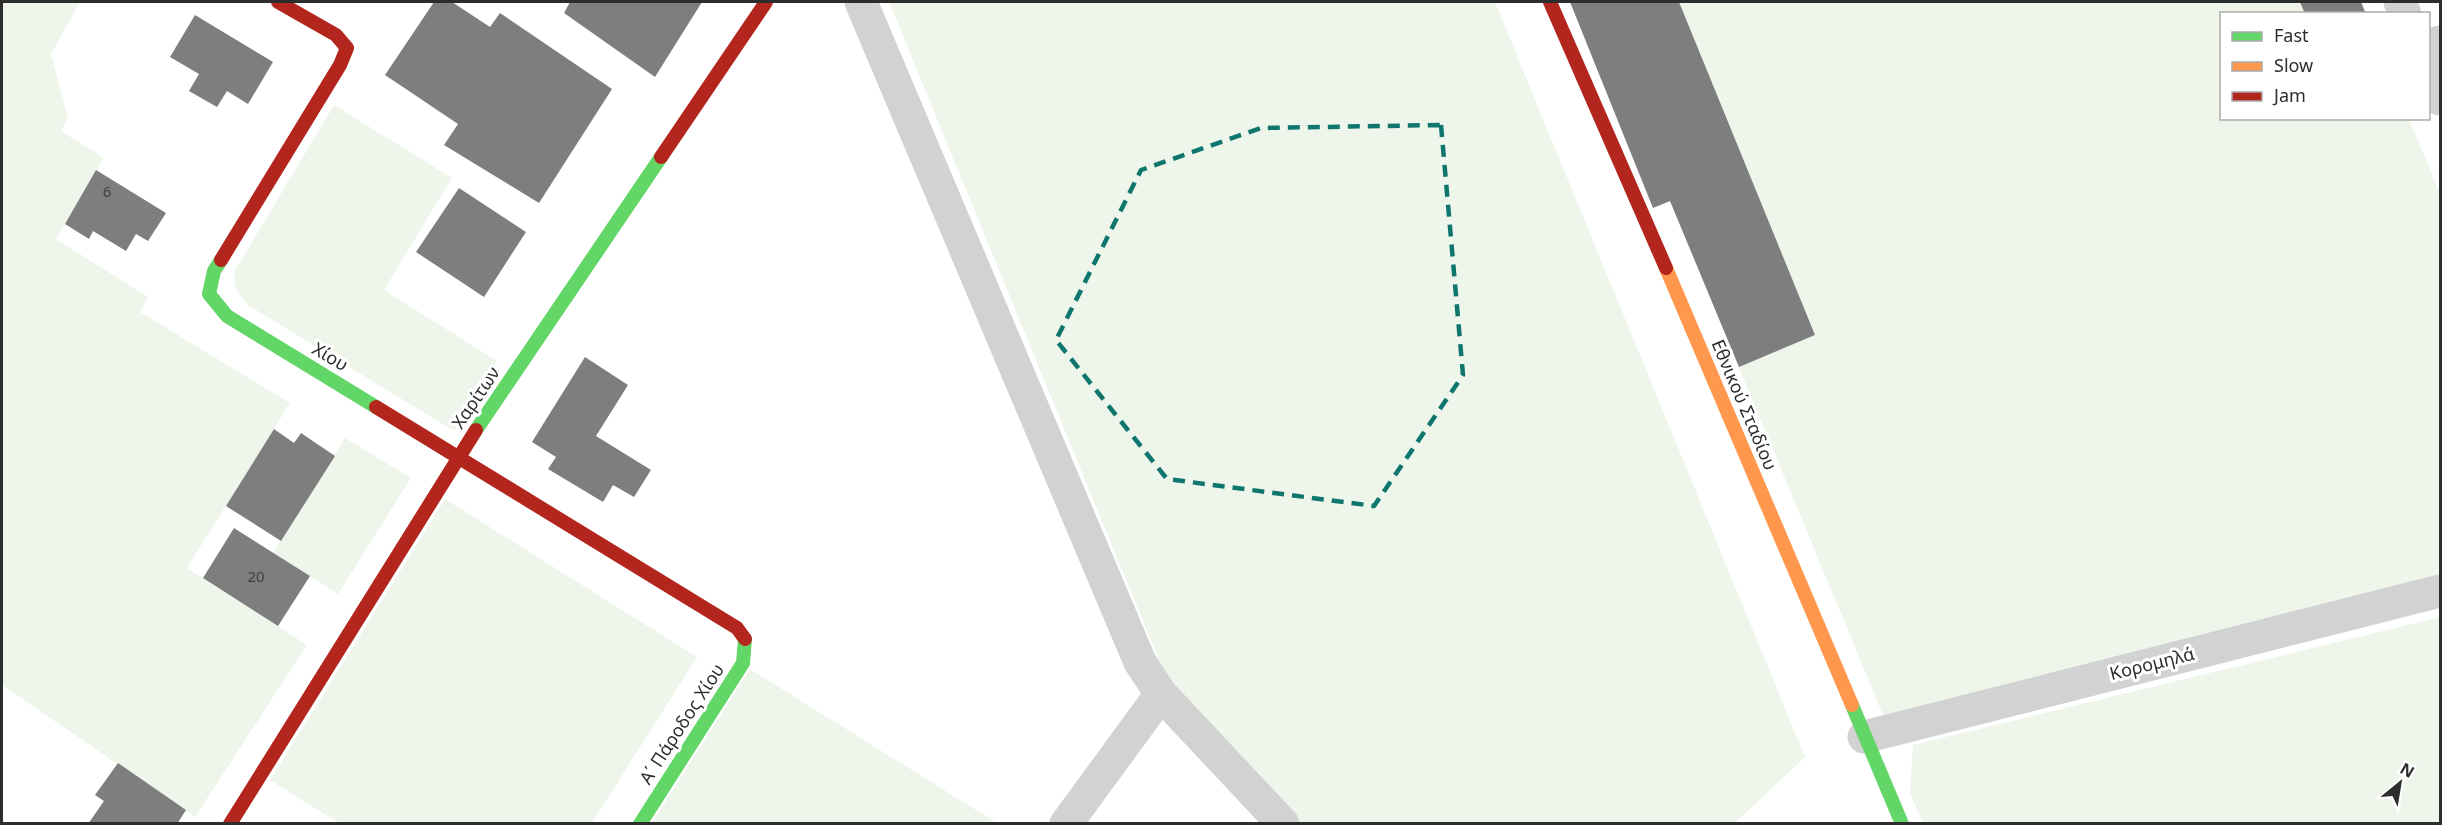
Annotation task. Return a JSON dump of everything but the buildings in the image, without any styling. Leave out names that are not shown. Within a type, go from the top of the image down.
[{"type":"street","name":"Χαρίτων","points":[[230,824],[458,456],[766,2]]},
{"type":"street","points":[[861,2],[1140,662],[1161,694],[1281,823]]},
{"type":"street","name":"Εθνικού Σταδίου","points":[[1550,2],[1727,409],[1902,824]]},
{"type":"street","name":"Χίου","points":[[287,4],[336,35],[347,48],[340,65],[214,271],[209,294],[227,316],[737,628],[747,641]]},
{"type":"street","points":[[2430,76],[2440,99]]},
{"type":"street","name":"Κορομηλά","points":[[1864,737],[2440,591]]},
{"type":"street","name":"Α΄ Πάροδος Χίου","points":[[640,824],[743,663],[747,641]]},
{"type":"street","points":[[1066,824],[1161,694]]},
{"type":"highlighted area","points":[[1441,125],[1463,375],[1374,506],[1167,479],[1056,340],[1141,170],[1261,128]]},
{"type":"shaded area","points":[[2,2],[80,2],[51,54],[68,118],[61,131],[104,158],[56,239],[148,297],[140,312],[290,403],[187,568],[307,645],[195,817],[2,685]]},
{"type":"shaded area","points":[[889,2],[1495,2],[1805,757],[1735,823],[1300,823],[1166,677]]},
{"type":"shaded area","points":[[1570,2],[2361,2],[2366,12],[2220,12],[2220,120],[2409,120],[2440,194],[2440,580],[1883,715],[1670,201],[1653,208]]},
{"type":"shaded area","points":[[334,105],[452,178],[384,290],[497,361],[454,431],[248,305],[236,290],[234,272]]},
{"type":"shaded area","points":[[345,438],[411,478],[338,594],[273,553]]},
{"type":"shaded area","points":[[445,499],[697,657],[592,823],[339,823],[270,780]]},
{"type":"shaded area","points":[[2440,617],[2440,823],[1923,823],[1910,794],[1913,745]]},
{"type":"shaded area","points":[[750,669],[997,823],[651,824]]},
{"type":"traffic: fast","points":[[476,430],[661,157]]},
{"type":"traffic: fast","points":[[221,260],[214,271],[209,294],[227,316],[376,407]]},
{"type":"traffic: fast","points":[[640,824],[743,663],[745,639]]},
{"type":"traffic: fast","points":[[1852,705],[1902,824]]},
{"type":"traffic: slow","points":[[1666,268],[1852,705]]},
{"type":"traffic: jam","points":[[221,260],[340,65],[347,48],[336,35],[278,2]]},
{"type":"traffic: jam","points":[[661,157],[766,2]]},
{"type":"traffic: jam","points":[[1550,2],[1666,268]]},
{"type":"traffic: jam","points":[[376,407],[737,628],[745,639]]},
{"type":"traffic: jam","points":[[230,824],[476,430]]}]
